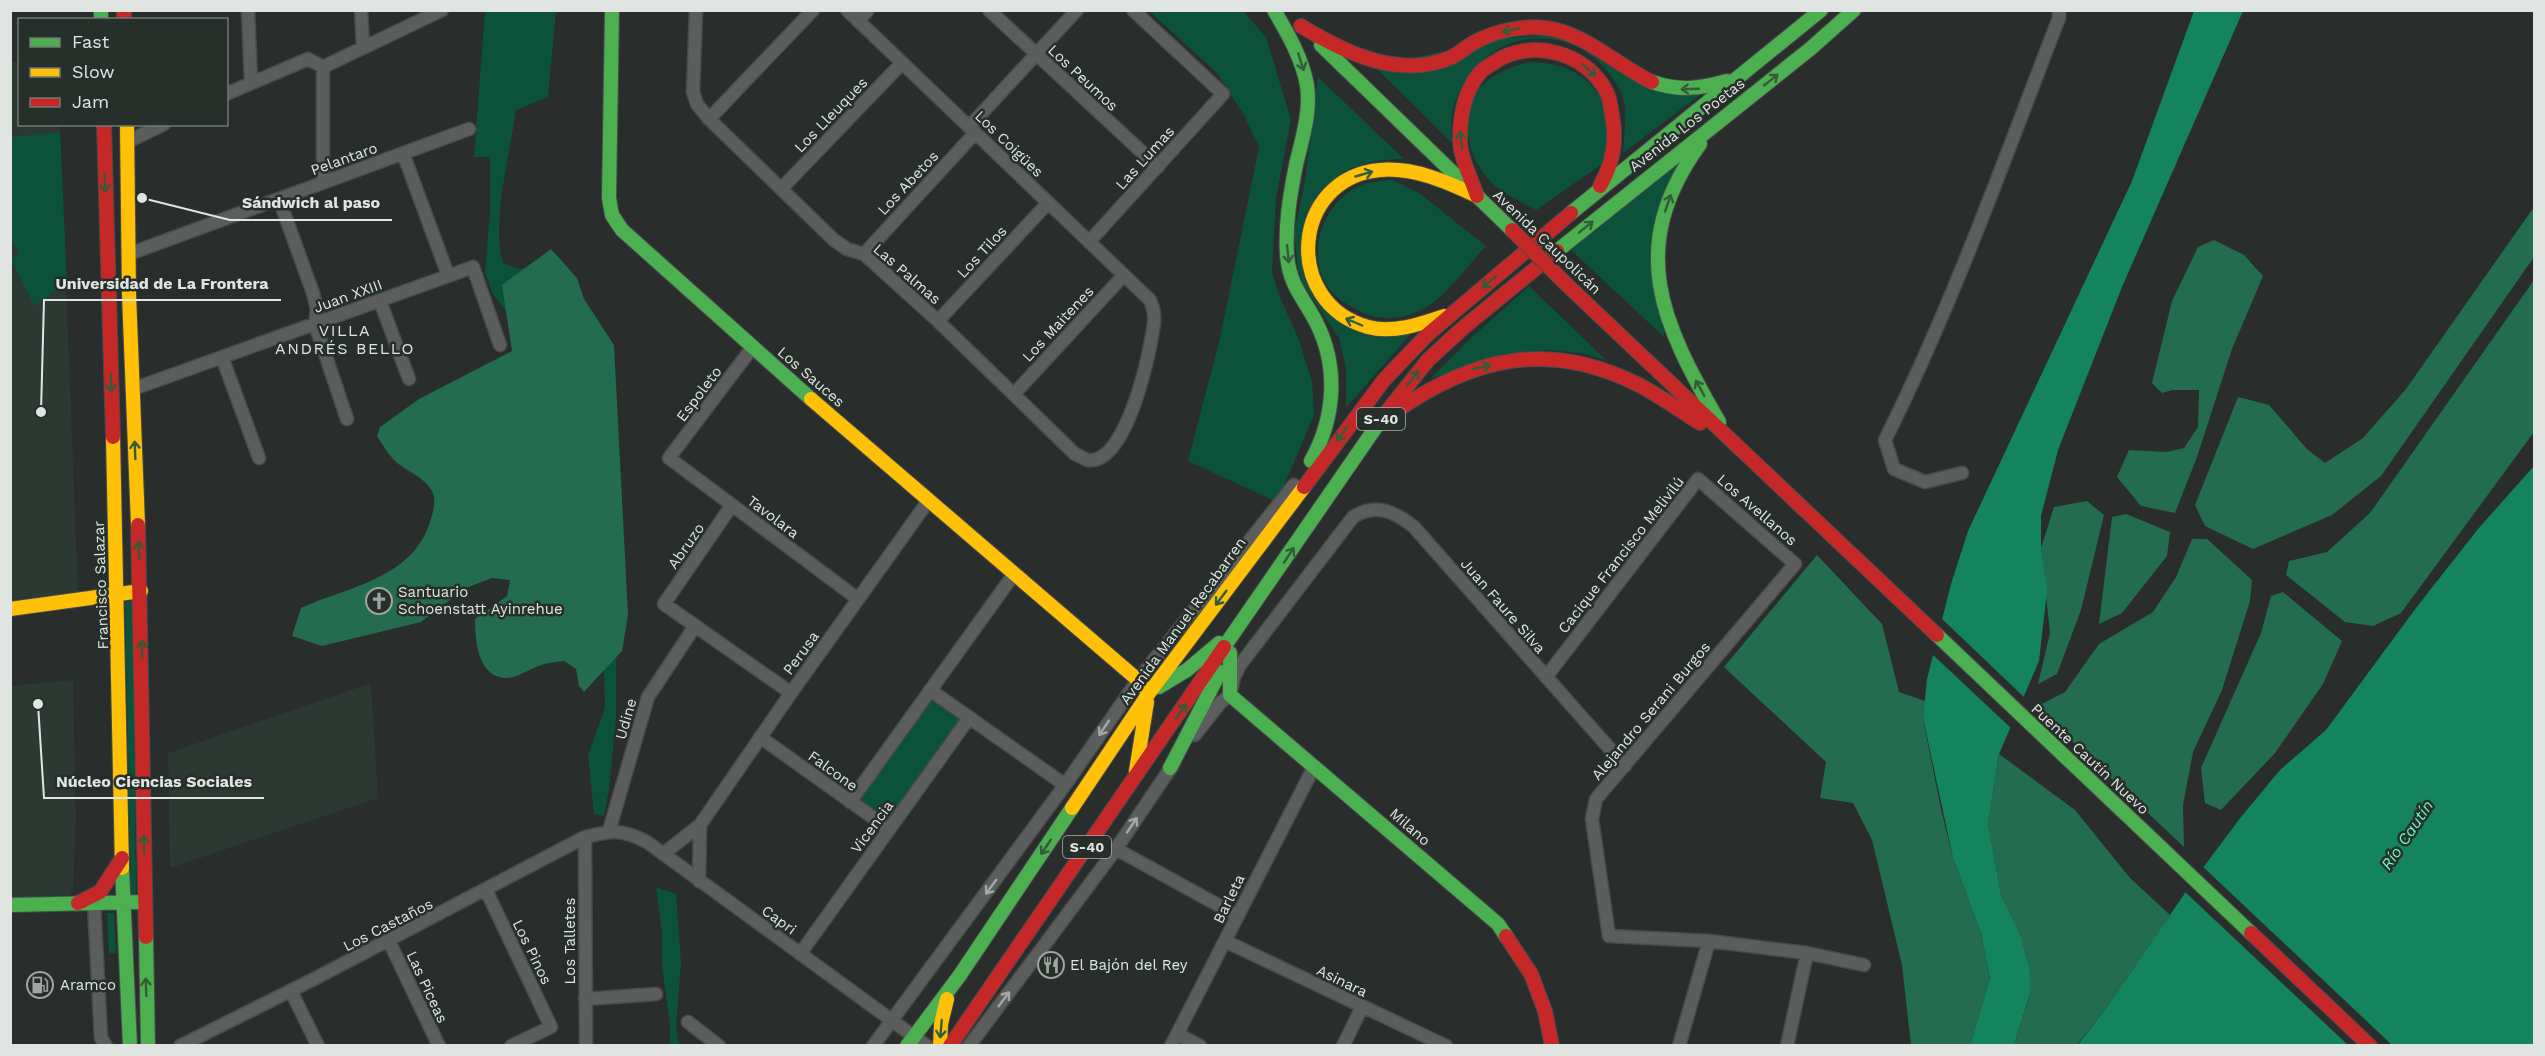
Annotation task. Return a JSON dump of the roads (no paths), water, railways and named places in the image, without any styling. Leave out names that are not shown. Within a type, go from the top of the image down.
[{"type":"main road","name":"Los Sauces","points":[[612,10],[609,198],[612,215],[622,230],[752,348],[1138,680],[1149,693]]},
{"type":"main road","points":[[1274,10],[1296,50],[1305,76],[1308,98],[1308,117],[1290,193],[1286,236],[1288,259],[1297,293],[1322,335],[1328,351],[1332,384],[1332,400],[1326,430],[1314,458],[1281,517]]},
{"type":"main road","name":"Avenida Caupolicán","points":[[1284,10],[1788,496]]},
{"type":"main road","name":"Avenida Los Poetas","points":[[1526,250],[1821,10]]},
{"type":"main road","name":"Avenida Los Poetas","points":[[1361,449],[1389,408],[1428,360],[1464,327],[1810,49],[1854,10]]},
{"type":"main road","points":[[1301,26],[1347,51],[1381,62],[1398,64],[1442,60],[1501,32],[1545,28],[1580,39],[1638,77],[1662,86],[1682,89],[1704,88],[1732,79],[1745,71]]},
{"type":"main road","points":[[1477,196],[1460,140],[1461,106],[1468,89],[1496,58],[1526,48],[1554,50],[1567,54],[1584,65],[1599,80],[1609,98],[1613,112],[1615,142],[1607,177],[1593,195]]},
{"type":"main road","points":[[1720,120],[1683,167],[1670,197],[1660,234],[1658,282],[1672,332],[1729,440]]},
{"type":"main road","name":"Francisco Salazar","points":[[104,126],[122,858],[130,1046]]},
{"type":"main road","points":[[127,126],[132,389],[141,591],[148,1046]]},
{"type":"main road","points":[[1452,313],[1423,323],[1389,329],[1370,328],[1346,319],[1326,303],[1312,281],[1306,256],[1309,228],[1314,216],[1330,193],[1348,180],[1367,172],[1394,170],[1413,173],[1447,183],[1477,196]]},
{"type":"main road","name":"Avenida Manuel Recabarren","points":[[911,1041],[960,975],[1149,693],[1384,380],[1427,335],[1526,250]]},
{"type":"main road","points":[[1361,449],[1384,422],[1437,383],[1468,370],[1530,359],[1562,360],[1591,365],[1640,386],[1729,440]]},
{"type":"main road","name":"S-40","points":[[950,1046],[1361,449]]},
{"type":"main road","name":"Puente Cautín Nuevo","points":[[1788,496],[2370,1046]]},
{"type":"main road","points":[[10,609],[141,591]]},
{"type":"main road","points":[[1170,768],[1256,603]]},
{"type":"main road","points":[[1135,776],[1149,693],[1200,660],[1244,619]]},
{"type":"main road","points":[[1230,654],[1230,695]]},
{"type":"main road","name":"Milano","points":[[1230,695],[1498,924],[1531,974],[1545,1011],[1552,1046]]},
{"type":"main road","points":[[78,903],[100,892],[122,858]]},
{"type":"main road","points":[[10,905],[144,903]]},
{"type":"main road","points":[[940,1046],[944,1011],[960,975]]},
{"type":"street","points":[[248,10],[251,82]]},
{"type":"street","points":[[361,10],[363,46]]},
{"type":"street","points":[[323,67],[442,10]]},
{"type":"street","name":"Las Palmas","points":[[696,10],[693,92],[697,104],[709,119],[834,240],[848,249],[864,254],[938,321],[1075,453],[1088,460]]},
{"type":"street","points":[[709,119],[813,10]]},
{"type":"street","name":"Los Coigües","points":[[847,10],[1150,300],[1155,321],[1140,389],[1119,438],[1100,457],[1088,460]]},
{"type":"street","points":[[858,21],[868,10]]},
{"type":"street","name":"Los Peumos","points":[[989,10],[1158,167]]},
{"type":"street","name":"Los Abetos","points":[[864,254],[1077,10]]},
{"type":"street","name":"Las Lumas","points":[[1089,242],[1223,94],[1133,10]]},
{"type":"street","points":[[1962,473],[1925,482],[1894,469],[1885,440],[1913,383],[1968,249],[2059,18],[2059,10]]},
{"type":"street","points":[[228,93],[308,59],[323,67]]},
{"type":"street","name":"Los Lleuques","points":[[782,188],[902,63]]},
{"type":"street","points":[[323,67],[323,182]]},
{"type":"street","points":[[127,142],[160,126]]},
{"type":"street","name":"Pelantaro","points":[[129,254],[469,129]]},
{"type":"street","points":[[403,153],[448,275]]},
{"type":"street","points":[[279,199],[313,293],[317,309],[315,324],[347,418]]},
{"type":"street","name":"Los Tilos","points":[[938,321],[1048,203]]},
{"type":"street","name":"Juan XXIII","points":[[132,389],[473,267],[500,345]]},
{"type":"street","name":"Los Maitenes","points":[[1014,394],[1124,275]]},
{"type":"street","points":[[380,301],[409,379]]},
{"type":"street","name":"Espoleto","points":[[669,458],[752,348]]},
{"type":"street","points":[[222,357],[260,458]]},
{"type":"street","name":"Tavolara","points":[[669,458],[858,599]]},
{"type":"street","name":"Avenida Manuel Recabarren","points":[[873,1046],[1065,786],[1138,680],[1305,471]]},
{"type":"street","name":"Los Avellanos","points":[[1698,479],[1796,564]]},
{"type":"street","name":"Cacique Francisco Melivilú","points":[[1546,677],[1698,479]]},
{"type":"street","name":"Perusa","points":[[663,854],[700,825],[790,693],[929,500]]},
{"type":"street","name":"Abruzo","points":[[695,626],[664,604],[732,505]]},
{"type":"street","name":"Juan Faure Silva","points":[[1230,695],[1234,677],[1240,665],[1353,517],[1363,511],[1388,510],[1414,527],[1625,766]]},
{"type":"street","name":"Alejandro Serani Burgos","points":[[1709,941],[1609,936],[1592,819],[1596,799],[1796,564]]},
{"type":"street","points":[[850,802],[1014,574]]},
{"type":"street","points":[[695,626],[790,693]]},
{"type":"street","name":"Udine","points":[[609,831],[648,697],[695,626]]},
{"type":"street","points":[[930,690],[1065,786]]},
{"type":"street","points":[[969,1046],[1116,849],[1170,768],[1220,703],[1230,695]]},
{"type":"street","name":"Vicencia","points":[[800,954],[969,718]]},
{"type":"street","name":"Falcone","points":[[760,737],[889,829]]},
{"type":"street","name":"Barleta","points":[[1174,1040],[1314,767]]},
{"type":"street","points":[[699,881],[700,825]]},
{"type":"street","name":"Los Castaños","points":[[180,1046],[201,1041],[291,991],[585,837],[609,831]]},
{"type":"street","name":"Capri","points":[[609,831],[622,831],[633,835],[663,854],[892,1022],[911,1041],[927,1046]]},
{"type":"street","name":"Los Talletes","points":[[585,837],[586,1046]]},
{"type":"street","points":[[1116,849],[1238,916]]},
{"type":"street","name":"Los Pinos","points":[[486,890],[551,1027],[511,1046]]},
{"type":"street","points":[[94,903],[101,1038],[106,1046]]},
{"type":"street","name":"Las Piceas","points":[[389,941],[439,1046]]},
{"type":"street","name":"Asinara","points":[[1225,941],[1446,1046]]},
{"type":"street","points":[[1679,1046],[1709,941],[1808,954],[1864,965]]},
{"type":"street","points":[[1787,1046],[1808,954]]},
{"type":"street","points":[[291,991],[318,1046]]},
{"type":"street","points":[[585,999],[656,994]]},
{"type":"street","points":[[1343,1046],[1362,1007]]},
{"type":"street","points":[[688,1022],[719,1046]]},
{"type":"street","points":[[1174,1040],[1200,1046]]},
{"type":"water","points":[[2194,11],[2243,11],[2122,287],[2058,450],[2041,516],[2041,548],[2047,591],[2039,661],[1999,754],[1988,823],[2001,895],[2019,932],[2029,967],[2030,994],[2014,1045],[1970,1045],[1990,979],[1981,933],[1953,858],[1923,718],[1927,679],[1951,584],[1968,531],[2132,181]]},
{"type":"water","name":"Río Cautín","points":[[2534,466],[2534,1045],[2077,1046],[2241,817],[2280,770],[2326,730],[2416,608],[2478,529]]},
{"type":"place","name":"Sándwich al paso","points":[[142,198]]},
{"type":"place","name":"Universidad de La Frontera","points":[[41,412]]},
{"type":"place","name":"Santuario Schoenstatt Ayinrehue","points":[[379,601]]},
{"type":"place","name":"Núcleo Ciencias Sociales","points":[[38,704]]},
{"type":"place","name":"El Bajón del Rey","points":[[1051,965]]},
{"type":"place","name":"Aramco","points":[[40,985]]},
{"type":"district","name":"VILLA ANDRÉS BELLO","points":[[345,339]]}]
